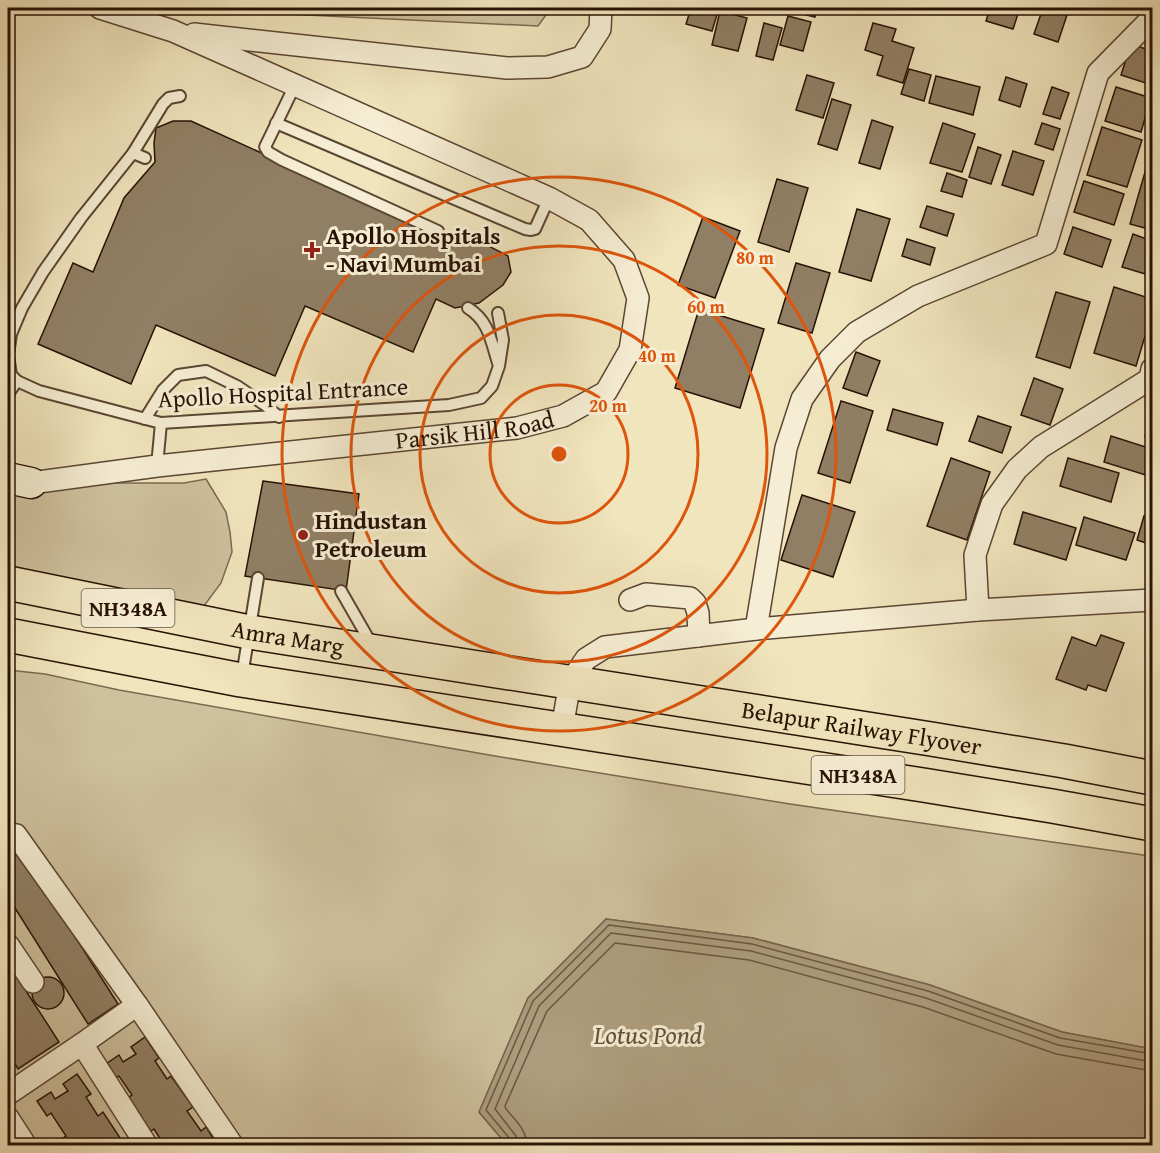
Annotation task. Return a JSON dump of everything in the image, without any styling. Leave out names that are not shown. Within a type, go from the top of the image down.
[{"type":"highway","name":"Amra Marg","points":[[8,584],[249,632],[570,682]]},
{"type":"highway","name":"Amra Marg","points":[[8,635],[241,680],[562,729]]},
{"type":"highway","name":"Belapur Railway Flyover","points":[[570,682],[1064,761],[1152,778]]},
{"type":"highway","name":"Belapur Railway Flyover","points":[[562,729],[1052,806],[1152,824]]},
{"type":"street","name":"Parsik Hill Road","points":[[15,483],[517,428],[564,416],[606,392],[630,350],[638,298],[624,260],[589,220],[549,198],[295,85],[172,32],[100,8]]},
{"type":"street","points":[[172,32],[507,68],[548,67],[582,57],[600,29],[601,8]]},
{"type":"street","points":[[756,629],[786,448],[802,399],[830,359],[857,332],[918,296],[1046,244],[1098,73],[1152,18]]},
{"type":"street","points":[[978,610],[975,555],[992,504],[1017,469],[1041,447],[1150,379],[1152,369]]},
{"type":"street","points":[[630,600],[646,594],[690,598],[696,603],[699,636]]},
{"type":"street","points":[[562,729],[570,682],[586,659],[604,647],[756,629],[978,610],[1152,600]]},
{"type":"street","points":[[8,834],[16,835],[137,1005],[232,1146]]},
{"type":"street","points":[[8,945],[33,982]]},
{"type":"street","points":[[8,1094],[137,1005]]},
{"type":"street","points":[[82,1044],[147,1146]]},
{"type":"street","points":[[8,1118],[26,1146]]},
{"type":"lane","points":[[295,85],[264,147],[268,152],[438,231]]},
{"type":"lane","points":[[8,394],[17,381],[11,375],[8,356],[11,334],[22,308],[43,272],[132,153],[163,104],[169,98],[180,96]]},
{"type":"lane","points":[[276,123],[525,229],[535,229],[549,198]]},
{"type":"lane","points":[[132,153],[145,158]]},
{"type":"lane","points":[[468,308],[478,314],[487,328],[499,366]]},
{"type":"lane","name":"Apollo Hospital Entrance","points":[[17,381],[39,391],[160,423],[438,406],[481,398],[492,386],[499,366],[503,340],[498,313]]},
{"type":"lane","points":[[145,419],[163,390],[178,375],[206,371],[246,392],[279,417]]},
{"type":"lane","points":[[157,466],[160,423]]},
{"type":"lane","points":[[241,680],[258,578]]},
{"type":"lane","points":[[341,591],[376,653]]},
{"type":"shaded area","points":[[177,8],[551,8],[538,26]]},
{"type":"shaded area","points":[[206,479],[226,512],[232,552],[221,583],[204,606],[8,566],[8,496],[102,483],[184,483]]},
{"type":"shaded area","points":[[8,670],[45,674],[119,690],[495,756],[790,804],[1143,855],[1152,858],[1152,1049],[1062,1032],[930,985],[753,938],[606,919],[528,998],[479,1112],[507,1145],[8,1146]]},
{"type":"water","name":"Lotus Pond","points":[[606,919],[753,938],[930,985],[1062,1032],[1152,1049],[1152,1145],[507,1145],[479,1112],[528,998]]},
{"type":"building","points":[[691,8],[719,8],[712,31],[686,24]]},
{"type":"building","points":[[791,8],[817,8],[815,17],[790,11]]},
{"type":"building","points":[[990,8],[1020,8],[1013,29],[986,21]]},
{"type":"building","points":[[1043,8],[1067,15],[1058,42],[1034,34]]},
{"type":"building","points":[[720,11],[747,18],[738,51],[712,45]]},
{"type":"building","points":[[788,16],[811,22],[803,51],[780,45]]},
{"type":"building","points":[[764,23],[782,28],[773,60],[756,56]]},
{"type":"building","points":[[873,23],[896,29],[892,41],[914,48],[903,83],[877,75],[883,56],[865,50]]},
{"type":"building","points":[[1131,44],[1152,51],[1152,85],[1121,75]]},
{"type":"building","points":[[909,69],[931,75],[924,101],[901,94]]},
{"type":"building","points":[[807,75],[834,83],[823,118],[796,110]]},
{"type":"building","points":[[936,76],[980,87],[973,115],[929,103]]},
{"type":"building","points":[[1006,77],[1027,84],[1020,107],[999,100]]},
{"type":"building","points":[[1052,87],[1069,93],[1060,119],[1043,114]]},
{"type":"building","points":[[1116,87],[1151,98],[1141,132],[1105,121]]},
{"type":"building","points":[[832,99],[851,105],[837,150],[818,144]]},
{"type":"building","points":[[872,120],[893,127],[880,169],[859,163]]},
{"type":"building","name":"Apollo Hospitals - Navi Mumbai","points":[[173,121],[191,121],[466,246],[481,242],[508,256],[511,272],[503,285],[479,303],[455,308],[436,299],[413,352],[305,306],[275,376],[156,325],[131,384],[38,344],[73,263],[93,272],[124,198],[155,162],[156,128]]},
{"type":"building","points":[[943,123],[975,134],[962,172],[930,163]]},
{"type":"building","points":[[1042,123],[1060,129],[1053,150],[1035,144]]},
{"type":"building","points":[[1102,127],[1142,140],[1127,187],[1087,175]]},
{"type":"building","points":[[978,147],[1001,155],[991,184],[969,177]]},
{"type":"building","points":[[1152,148],[1152,230],[1130,224]]},
{"type":"building","points":[[1013,151],[1044,161],[1033,195],[1002,185]]},
{"type":"building","points":[[947,173],[967,180],[962,197],[941,191]]},
{"type":"building","points":[[777,179],[808,188],[789,252],[758,242]]},
{"type":"building","points":[[1084,181],[1124,194],[1114,225],[1074,212]]},
{"type":"building","points":[[927,206],[954,214],[947,236],[920,227]]},
{"type":"building","points":[[857,209],[890,219],[871,281],[839,272]]},
{"type":"building","points":[[703,217],[740,231],[715,298],[678,285]]},
{"type":"building","points":[[1073,227],[1111,240],[1102,267],[1064,254]]},
{"type":"building","points":[[1133,234],[1152,241],[1152,276],[1122,267]]},
{"type":"building","points":[[907,239],[935,248],[930,265],[902,256]]},
{"type":"building","points":[[796,263],[830,273],[812,333],[778,323]]},
{"type":"building","points":[[1114,287],[1152,299],[1152,313],[1136,366],[1094,353]]},
{"type":"building","points":[[1056,292],[1090,302],[1070,368],[1036,357]]},
{"type":"building","points":[[699,309],[764,329],[740,408],[675,388]]},
{"type":"building","points":[[856,352],[880,361],[867,396],[843,388]]},
{"type":"building","points":[[1034,378],[1063,389],[1050,425],[1021,415]]},
{"type":"building","points":[[841,401],[873,411],[850,483],[818,473]]},
{"type":"building","points":[[893,409],[943,423],[937,445],[887,430]]},
{"type":"building","points":[[1152,412],[1152,438],[1145,436]]},
{"type":"building","points":[[978,416],[1011,427],[1002,453],[969,441]]},
{"type":"building","points":[[1111,436],[1152,449],[1152,477],[1104,462]]},
{"type":"building","points":[[951,458],[990,472],[967,540],[927,526]]},
{"type":"building","points":[[1068,458],[1119,473],[1111,502],[1060,486]]},
{"type":"building","name":"Hindustan Petroleum","points":[[263,481],[359,494],[346,591],[245,576]]},
{"type":"building","points":[[802,495],[855,512],[833,577],[781,560]]},
{"type":"building","points":[[1023,512],[1076,528],[1066,560],[1014,544]]},
{"type":"building","points":[[1144,516],[1152,519],[1152,545],[1137,540]]},
{"type":"building","points":[[1084,517],[1135,533],[1126,560],[1076,545]]},
{"type":"building","points":[[1101,635],[1124,643],[1106,691],[1088,685],[1086,690],[1056,679],[1072,637],[1096,646]]},
{"type":"building","points":[[14,841],[118,1004],[88,1024],[8,897],[8,845]]},
{"type":"building","points":[[8,963],[59,1042],[18,1069],[8,1052]]},
{"type":"building","points":[[48,977],[59,982],[64,993],[59,1004],[48,1009],[37,1004],[32,993],[37,982]]},
{"type":"building","points":[[145,1037],[159,1058],[155,1061],[167,1079],[171,1076],[193,1107],[187,1111],[201,1131],[206,1127],[218,1146],[165,1146],[154,1129],[148,1133],[125,1100],[132,1095],[119,1076],[112,1080],[103,1066],[119,1055],[123,1062],[136,1054],[131,1047]]},
{"type":"building","points":[[77,1074],[91,1094],[86,1097],[98,1116],[103,1112],[124,1144],[122,1146],[63,1146],[60,1140],[66,1136],[51,1113],[47,1116],[37,1101],[51,1092],[55,1099],[68,1091],[63,1084]]},
{"type":"place","name":"Apollo Hospitals - Navi Mumbai","points":[[312,250]]},
{"type":"place","name":"Hindustan Petroleum","points":[[303,535]]}]
